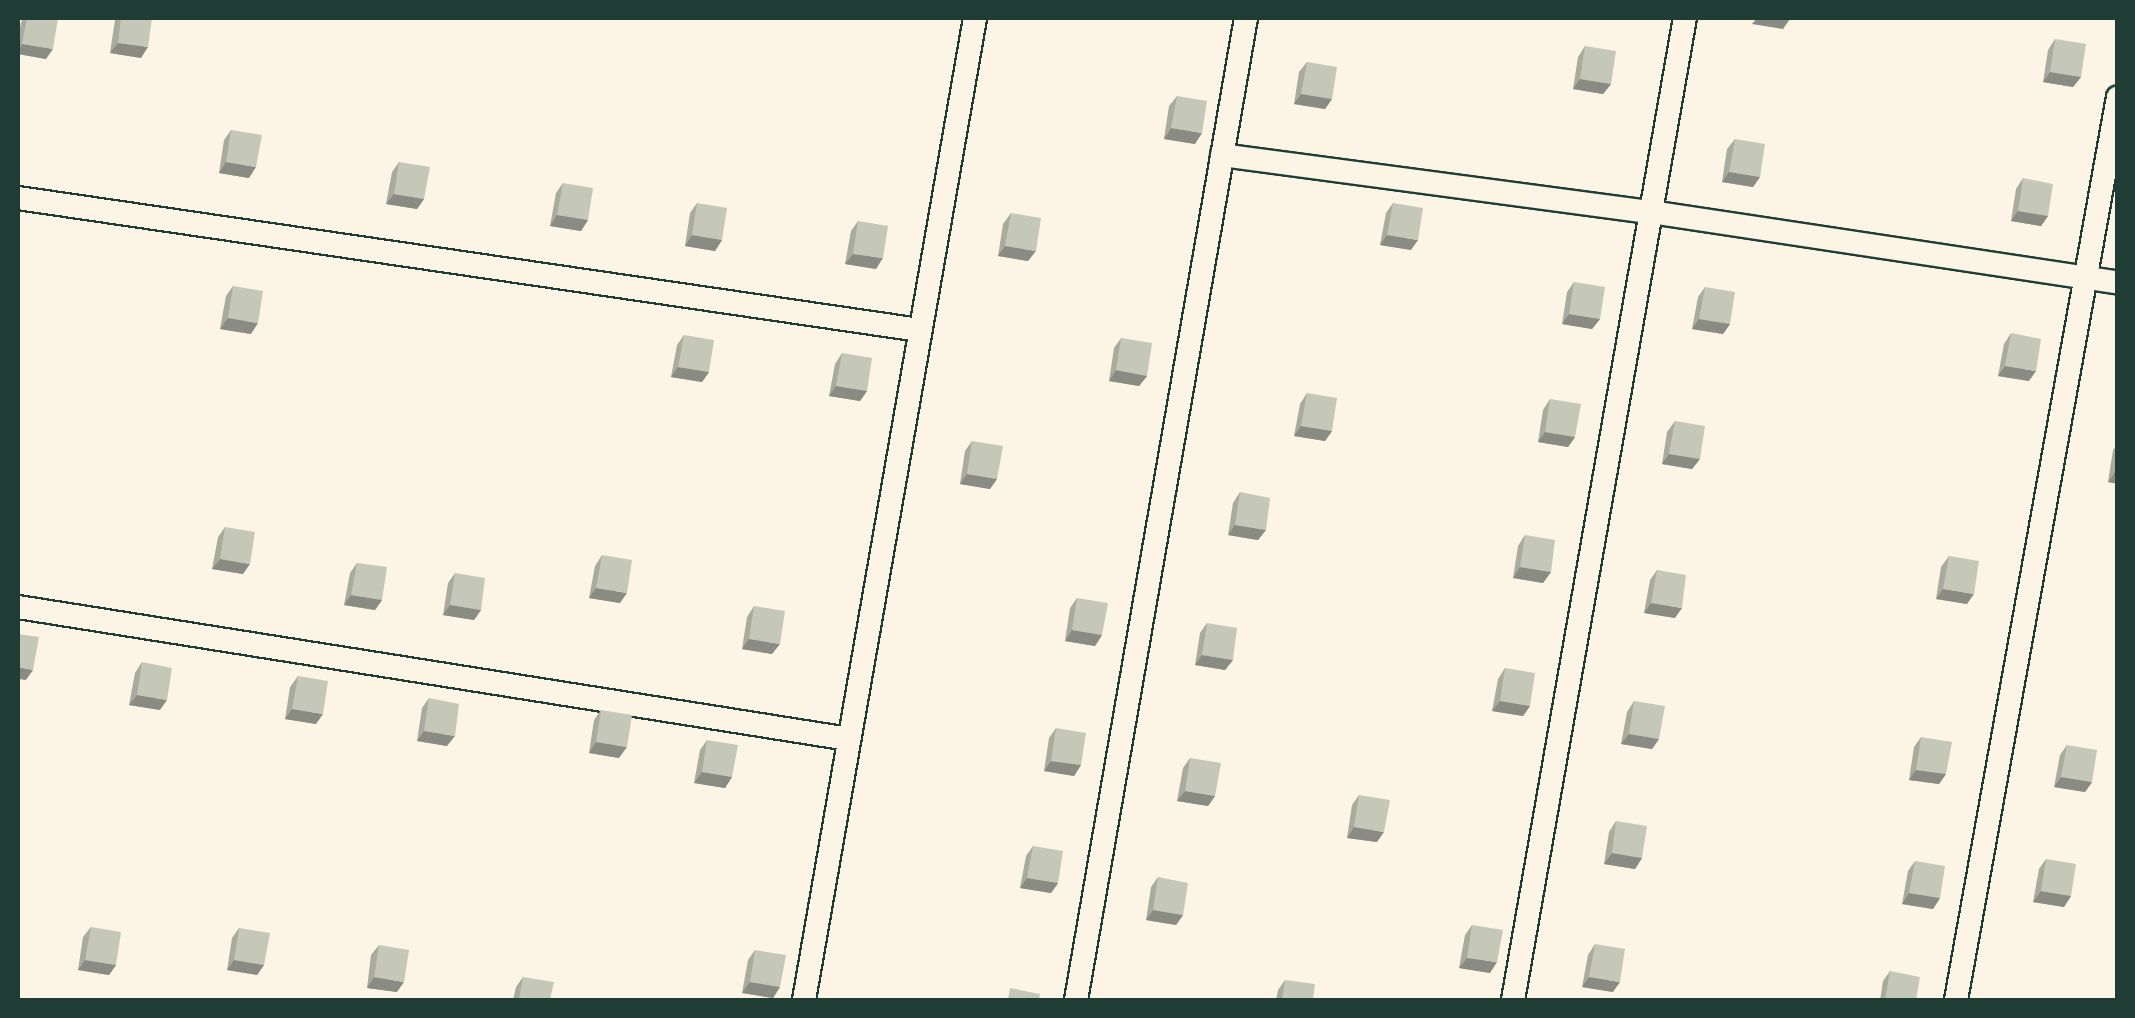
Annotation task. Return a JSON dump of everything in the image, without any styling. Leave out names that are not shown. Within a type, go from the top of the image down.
[{"type":"lane","points":[[804,1000],[974,18]]},
{"type":"lane","points":[[1076,1000],[1246,18]]},
{"type":"lane","points":[[1512,1000],[1685,18]]},
{"type":"lane","points":[[1956,1000],[2118,97]]},
{"type":"lane","points":[[1222,156],[1651,212],[2118,283]]},
{"type":"lane","points":[[18,198],[920,330]]},
{"type":"lane","points":[[18,608],[849,738]]},
{"type":"building","points":[[27,18],[58,18],[53,49],[22,44]]},
{"type":"building","points":[[121,18],[152,18],[148,47],[118,43]]},
{"type":"building","points":[[2055,39],[2086,44],[2081,77],[2050,72]]},
{"type":"building","points":[[1585,46],[1616,51],[1611,84],[1580,79]]},
{"type":"building","points":[[1307,62],[1337,67],[1332,99],[1301,94]]},
{"type":"building","points":[[1177,96],[1207,101],[1202,133],[1171,128]]},
{"type":"building","points":[[231,130],[262,135],[256,167],[226,162]]},
{"type":"building","points":[[1735,139],[1765,144],[1760,177],[1729,172]]},
{"type":"building","points":[[399,162],[430,167],[424,199],[394,194]]},
{"type":"building","points":[[2023,178],[2053,184],[2048,216],[2018,211]]},
{"type":"building","points":[[563,183],[593,188],[588,220],[557,215]]},
{"type":"building","points":[[697,203],[727,208],[722,240],[692,235]]},
{"type":"building","points":[[1393,203],[1423,208],[1418,240],[1387,235]]},
{"type":"building","points":[[1011,213],[1041,218],[1036,251],[1005,246]]},
{"type":"building","points":[[858,221],[888,226],[883,258],[853,254]]},
{"type":"building","points":[[1574,282],[1605,287],[1600,319],[1569,314]]},
{"type":"building","points":[[233,286],[263,291],[258,323],[228,318]]},
{"type":"building","points":[[1705,287],[1735,292],[1730,324],[1699,319]]},
{"type":"building","points":[[2011,333],[2041,339],[2036,371],[2005,366]]},
{"type":"building","points":[[684,335],[714,340],[709,372],[678,367]]},
{"type":"building","points":[[1121,338],[1152,343],[1147,376],[1116,370]]},
{"type":"building","points":[[842,353],[872,358],[867,391],[836,386]]},
{"type":"building","points":[[1307,393],[1337,398],[1332,431],[1301,426]]},
{"type":"building","points":[[1550,399],[1581,404],[1575,437],[1545,432]]},
{"type":"building","points":[[1675,421],[1705,426],[1700,459],[1669,454]]},
{"type":"building","points":[[972,441],[1003,446],[997,479],[967,474]]},
{"type":"building","points":[[1240,492],[1270,498],[1266,530],[1235,525]]},
{"type":"building","points":[[225,527],[255,532],[250,564],[220,559]]},
{"type":"building","points":[[1525,535],[1555,540],[1551,572],[1520,567]]},
{"type":"building","points":[[602,555],[632,560],[627,593],[596,588]]},
{"type":"building","points":[[1949,556],[1979,561],[1974,594],[1943,589]]},
{"type":"building","points":[[357,563],[387,567],[382,600],[351,595]]},
{"type":"building","points":[[1657,570],[1686,575],[1682,608],[1651,603]]},
{"type":"building","points":[[455,573],[485,578],[481,610],[450,605]]},
{"type":"building","points":[[1077,598],[1108,603],[1102,635],[1072,630]]},
{"type":"building","points":[[754,606],[785,611],[780,644],[749,639]]},
{"type":"building","points":[[1207,623],[1237,628],[1233,660],[1202,655]]},
{"type":"building","points":[[18,634],[39,637],[33,670],[18,667]]},
{"type":"building","points":[[142,662],[172,668],[167,700],[137,695]]},
{"type":"building","points":[[1505,668],[1535,673],[1530,706],[1500,701]]},
{"type":"building","points":[[298,676],[328,681],[323,714],[292,709]]},
{"type":"building","points":[[429,698],[459,704],[455,736],[424,731]]},
{"type":"building","points":[[1634,701],[1665,706],[1659,739],[1629,734]]},
{"type":"building","points":[[601,710],[632,715],[627,747],[596,742]]},
{"type":"building","points":[[1056,728],[1086,733],[1081,765],[1051,761]]},
{"type":"building","points":[[1921,737],[1952,742],[1946,774],[1916,770]]},
{"type":"building","points":[[707,740],[738,745],[732,777],[702,772]]},
{"type":"building","points":[[2067,745],[2097,750],[2092,782],[2061,777]]},
{"type":"building","points":[[1190,758],[1221,763],[1215,796],[1185,791]]},
{"type":"building","points":[[1359,795],[1390,800],[1384,832],[1354,827]]},
{"type":"building","points":[[1616,821],[1647,826],[1642,858],[1612,853]]},
{"type":"building","points":[[1033,846],[1063,851],[1058,883],[1027,878]]},
{"type":"building","points":[[2046,859],[2076,864],[2071,896],[2041,891]]},
{"type":"building","points":[[1915,861],[1945,866],[1940,898],[1909,893]]},
{"type":"building","points":[[1158,877],[1188,883],[1183,915],[1153,910]]},
{"type":"building","points":[[1472,925],[1503,930],[1497,962],[1467,958]]},
{"type":"building","points":[[91,927],[121,932],[116,965],[85,960]]},
{"type":"building","points":[[239,928],[270,933],[264,965],[234,960]]},
{"type":"building","points":[[1595,944],[1625,949],[1620,982],[1589,977]]},
{"type":"building","points":[[379,945],[409,950],[404,982],[374,977]]},
{"type":"building","points":[[755,950],[786,955],[780,987],[750,982]]},
{"type":"building","points":[[1890,971],[1920,977],[1916,1000],[1885,1000]]},
{"type":"building","points":[[523,977],[554,982],[550,1000],[519,1000]]},
{"type":"building","points":[[1285,980],[1315,984],[1313,1000],[1282,1000]]},
{"type":"building","points":[[1010,988],[1040,994],[1039,1000],[1008,1000]]}]
